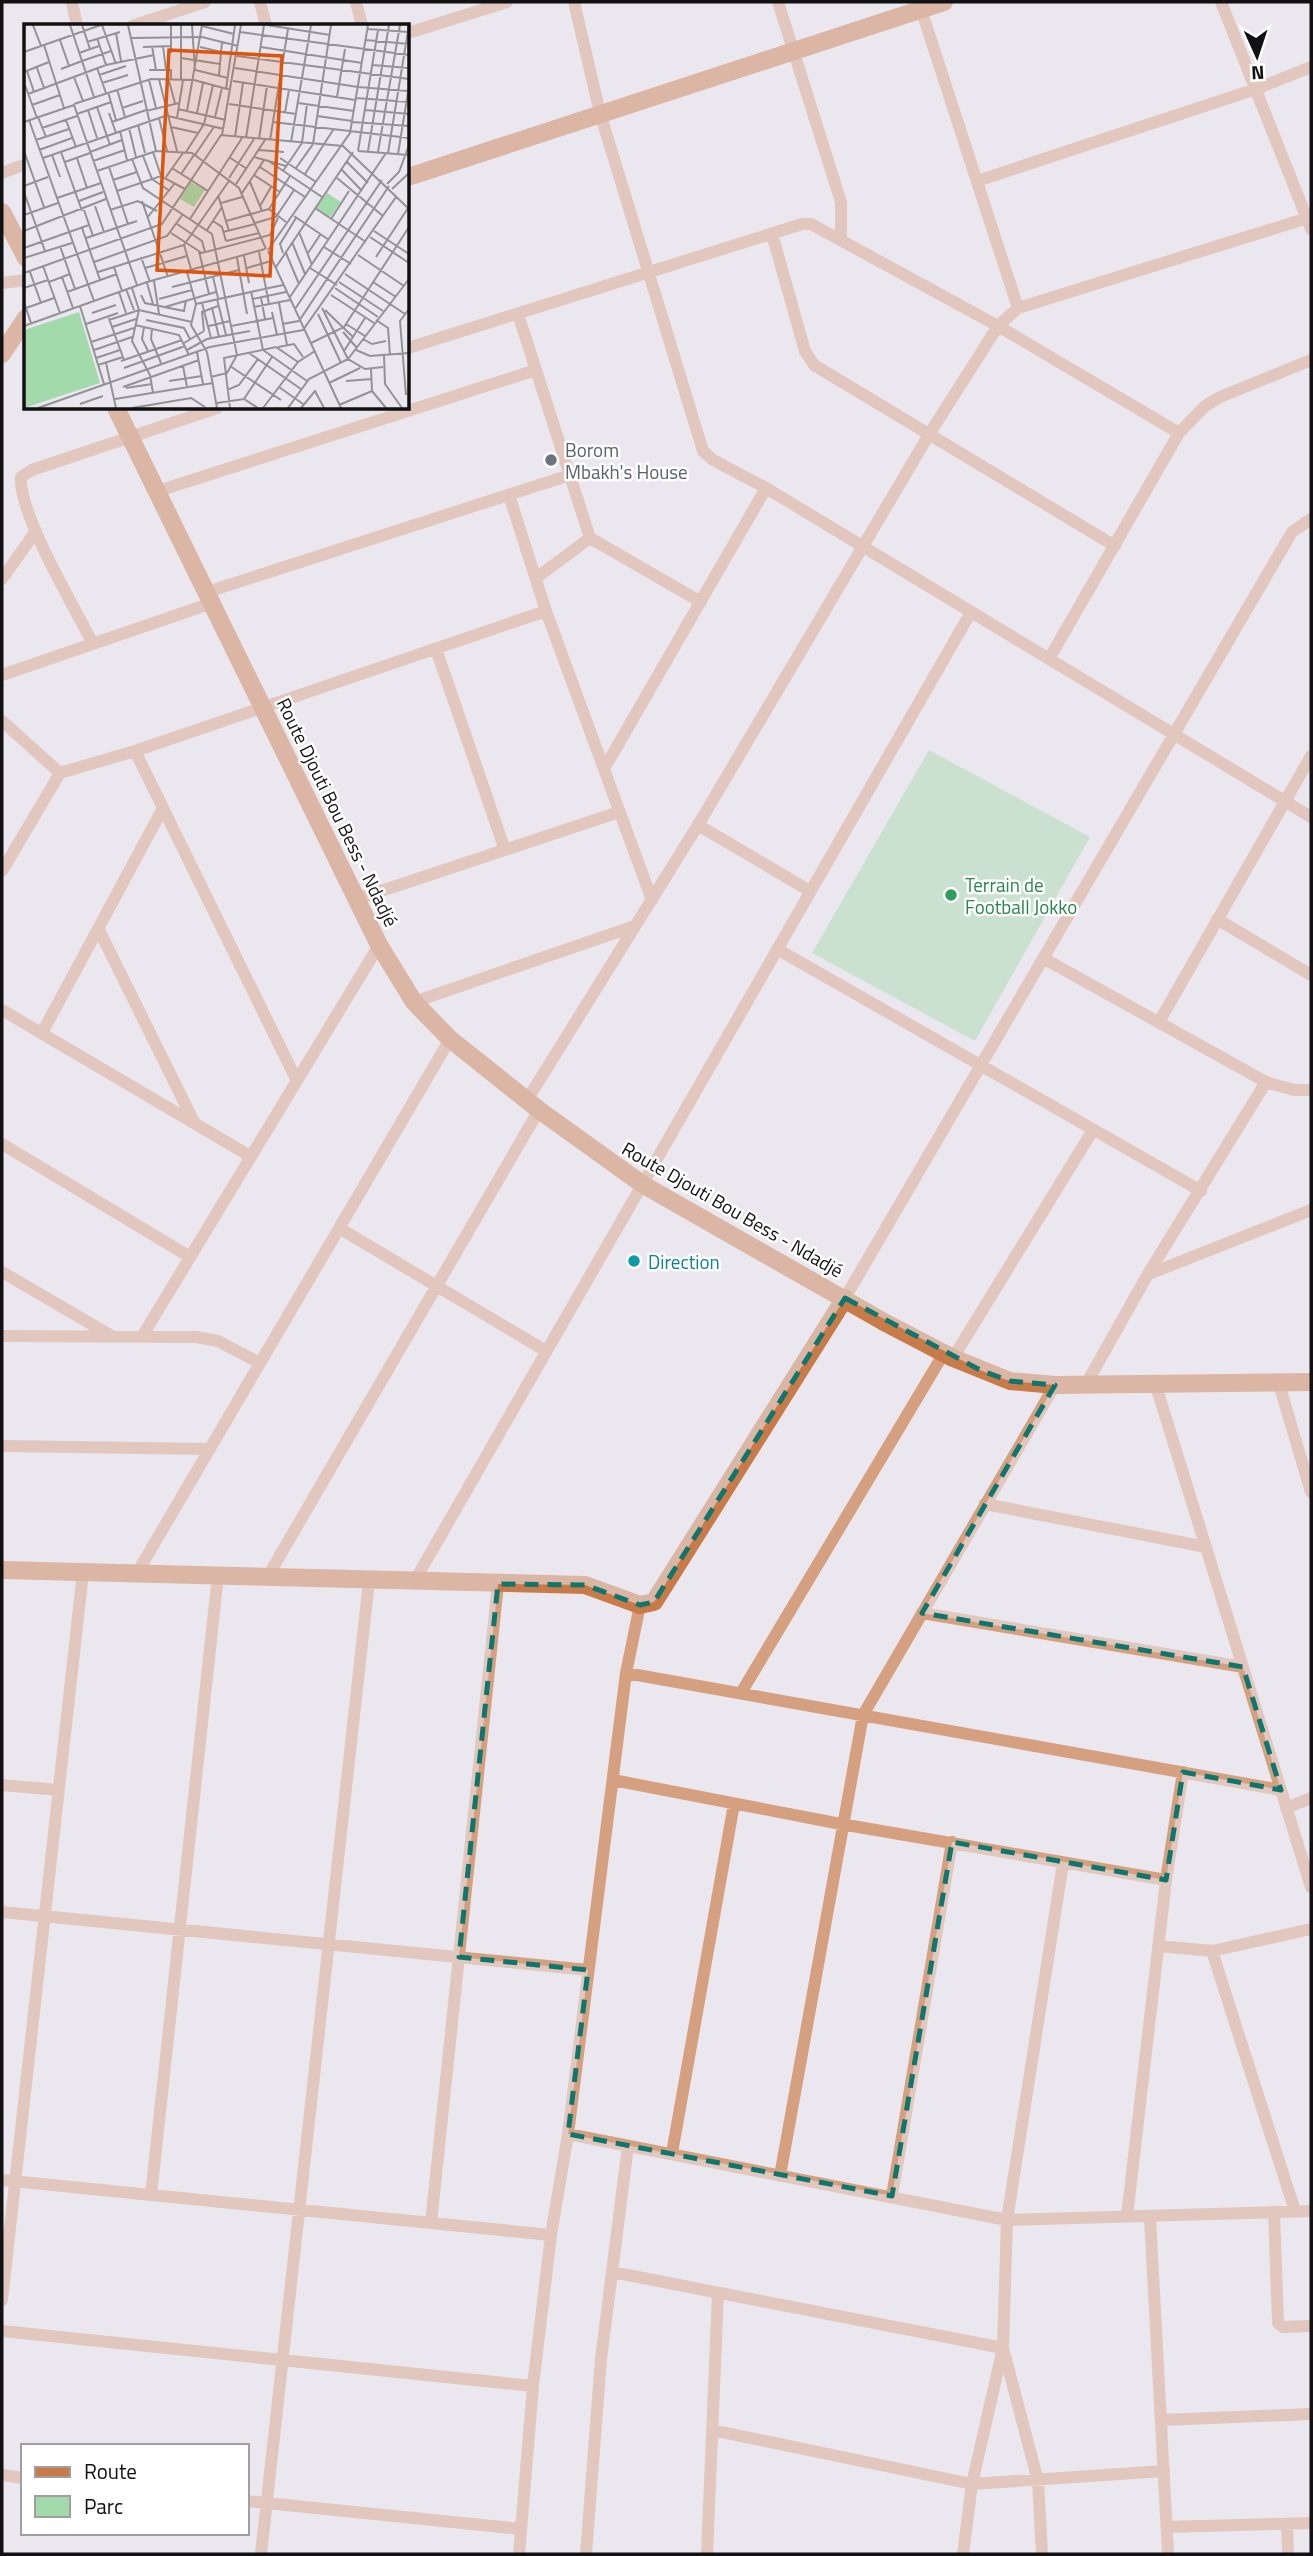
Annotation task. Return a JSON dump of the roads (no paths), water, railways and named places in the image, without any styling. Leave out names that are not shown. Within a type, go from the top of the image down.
[{"type":"main road","points":[[410,176],[944,2]]},
{"type":"main road","points":[[2,212],[21,242]]},
{"type":"main road","points":[[6,349],[24,321]]},
{"type":"main road","points":[[6,349],[24,336]]},
{"type":"main road","name":"Route Djouti Bou Bess - Ndadjé","points":[[117,410],[379,945],[414,1002],[450,1039],[533,1105],[642,1184],[949,1356],[1010,1381],[1085,1386],[1311,1382]]},
{"type":"main road","points":[[2,1570],[585,1585],[640,1605],[654,1602],[845,1298]]},
{"type":"street","points":[[72,2],[77,24]]},
{"type":"street","points":[[136,24],[168,8],[205,2]]},
{"type":"street","points":[[260,2],[266,24]]},
{"type":"street","points":[[356,2],[362,24]]},
{"type":"street","points":[[410,32],[507,2]]},
{"type":"street","points":[[574,2],[600,113],[703,450],[713,460],[766,488],[1311,817]]},
{"type":"street","points":[[778,2],[841,202],[841,239]]},
{"type":"street","points":[[268,1576],[436,1285],[533,1105],[635,926],[698,825],[930,433],[998,326],[1018,309],[1310,221],[1222,2]]},
{"type":"street","points":[[920,9],[1018,309]]},
{"type":"street","points":[[977,181],[1256,89],[1311,67]]},
{"type":"street","points":[[2,173],[24,165]]},
{"type":"street","points":[[410,347],[811,224],[998,326],[1179,433]]},
{"type":"street","points":[[772,234],[805,351],[814,365],[1115,546]]},
{"type":"street","points":[[2,284],[24,280]]},
{"type":"street","points":[[518,314],[590,538],[701,602]]},
{"type":"street","points":[[1049,659],[1179,433],[1205,406],[1220,397],[1311,360]]},
{"type":"street","points":[[158,491],[536,370]]},
{"type":"street","points":[[93,644],[36,531],[20,486],[21,477],[32,470],[131,435],[211,410]]},
{"type":"street","points":[[2,675],[93,644],[210,597],[570,475]]},
{"type":"street","points":[[604,769],[766,488]]},
{"type":"street","points":[[509,495],[546,611],[652,900]]},
{"type":"street","points":[[845,1298],[1292,532],[1311,519]]},
{"type":"street","points":[[2,579],[36,531]]},
{"type":"street","points":[[536,578],[590,538]]},
{"type":"street","points":[[2,870],[60,773],[135,751],[546,611]]},
{"type":"street","points":[[414,1582],[971,612]]},
{"type":"street","points":[[436,649],[505,849]]},
{"type":"street","points":[[2,721],[60,773]]},
{"type":"street","points":[[135,751],[296,1079]]},
{"type":"street","points":[[1158,1022],[1311,755]]},
{"type":"street","points":[[41,1033],[163,808]]},
{"type":"street","points":[[357,900],[620,811]]},
{"type":"street","points":[[698,825],[810,891]]},
{"type":"street","points":[[1217,919],[1311,975]]},
{"type":"street","points":[[414,1002],[635,926]]},
{"type":"street","points":[[99,930],[194,1122]]},
{"type":"street","points":[[143,1335],[379,945]]},
{"type":"street","points":[[777,948],[1201,1192]]},
{"type":"street","points":[[1043,958],[1266,1082],[1294,1090],[1311,1090]]},
{"type":"street","points":[[2,1010],[250,1156]]},
{"type":"street","points":[[137,1573],[450,1039]]},
{"type":"street","points":[[1085,1386],[1148,1274],[1201,1192],[1266,1082]]},
{"type":"street","points":[[741,1693],[949,1356],[1093,1130]]},
{"type":"street","points":[[2,1144],[190,1257]]},
{"type":"street","points":[[1148,1274],[1311,1210]]},
{"type":"street","points":[[339,1228],[546,1351]]},
{"type":"street","points":[[2,1272],[111,1335]]},
{"type":"street","points":[[2,1335],[208,1338],[260,1363]]},
{"type":"street","points":[[1279,1384],[1311,1492]]},
{"type":"street","points":[[780,2176],[841,1824],[863,1715],[1055,1385]]},
{"type":"street","points":[[1156,1385],[1311,1887]]},
{"type":"street","points":[[2,1446],[210,1448]]},
{"type":"street","points":[[985,1504],[1206,1547]]},
{"type":"street","points":[[2,2300],[8,2181],[44,1916],[83,1572]]},
{"type":"street","points":[[150,2195],[218,1575]]},
{"type":"street","points":[[261,2554],[369,1581]]},
{"type":"street","points":[[431,2223],[498,1584]]},
{"type":"street","points":[[519,2554],[533,2386],[551,2235],[568,2134],[626,1673],[640,1605]]},
{"type":"street","points":[[922,1613],[1243,1667]]},
{"type":"street","points":[[626,1673],[1281,1790]]},
{"type":"street","points":[[1127,2216],[1166,1880],[1183,1772]]},
{"type":"street","points":[[613,1780],[841,1824],[1166,1880]]},
{"type":"street","points":[[2,1785],[58,1790]]},
{"type":"street","points":[[1286,1808],[1311,1798]]},
{"type":"street","points":[[672,2153],[734,1804]]},
{"type":"street","points":[[892,2196],[952,1842]]},
{"type":"street","points":[[962,2554],[972,2484],[1003,2348],[1007,2220],[1063,1863]]},
{"type":"street","points":[[2,1912],[588,1970]]},
{"type":"street","points":[[1159,1946],[1212,1951],[1311,1929]]},
{"type":"street","points":[[1212,1951],[1295,2211]]},
{"type":"street","points":[[568,2134],[1007,2220],[1311,2211]]},
{"type":"street","points":[[586,2554],[612,2272],[628,2146]]},
{"type":"street","points":[[8,2181],[551,2235]]},
{"type":"street","points":[[1274,2212],[1278,2323],[1283,2327],[1311,2326]]},
{"type":"street","points":[[1150,2217],[1168,2554]]},
{"type":"street","points":[[612,2272],[1003,2348]]},
{"type":"street","points":[[707,2554],[718,2293]]},
{"type":"street","points":[[2,2331],[533,2386]]},
{"type":"street","points":[[1003,2348],[1038,2481],[1042,2554]]},
{"type":"street","points":[[1161,2420],[1311,2414]]},
{"type":"street","points":[[712,2430],[972,2484],[1164,2471]]},
{"type":"street","points":[[2,2476],[21,2478]]},
{"type":"street","points":[[248,2501],[521,2529]]},
{"type":"street","points":[[1167,2527],[1311,2523]]},
{"type":"street","points":[[1287,2525],[1288,2554]]},
{"type":"place","name":"Borom Mbakh's House","points":[[551,460]]},
{"type":"place","name":"Terrain de Football Jokko","points":[[951,895]]},
{"type":"place","name":"Direction","points":[[634,1261]]}]
